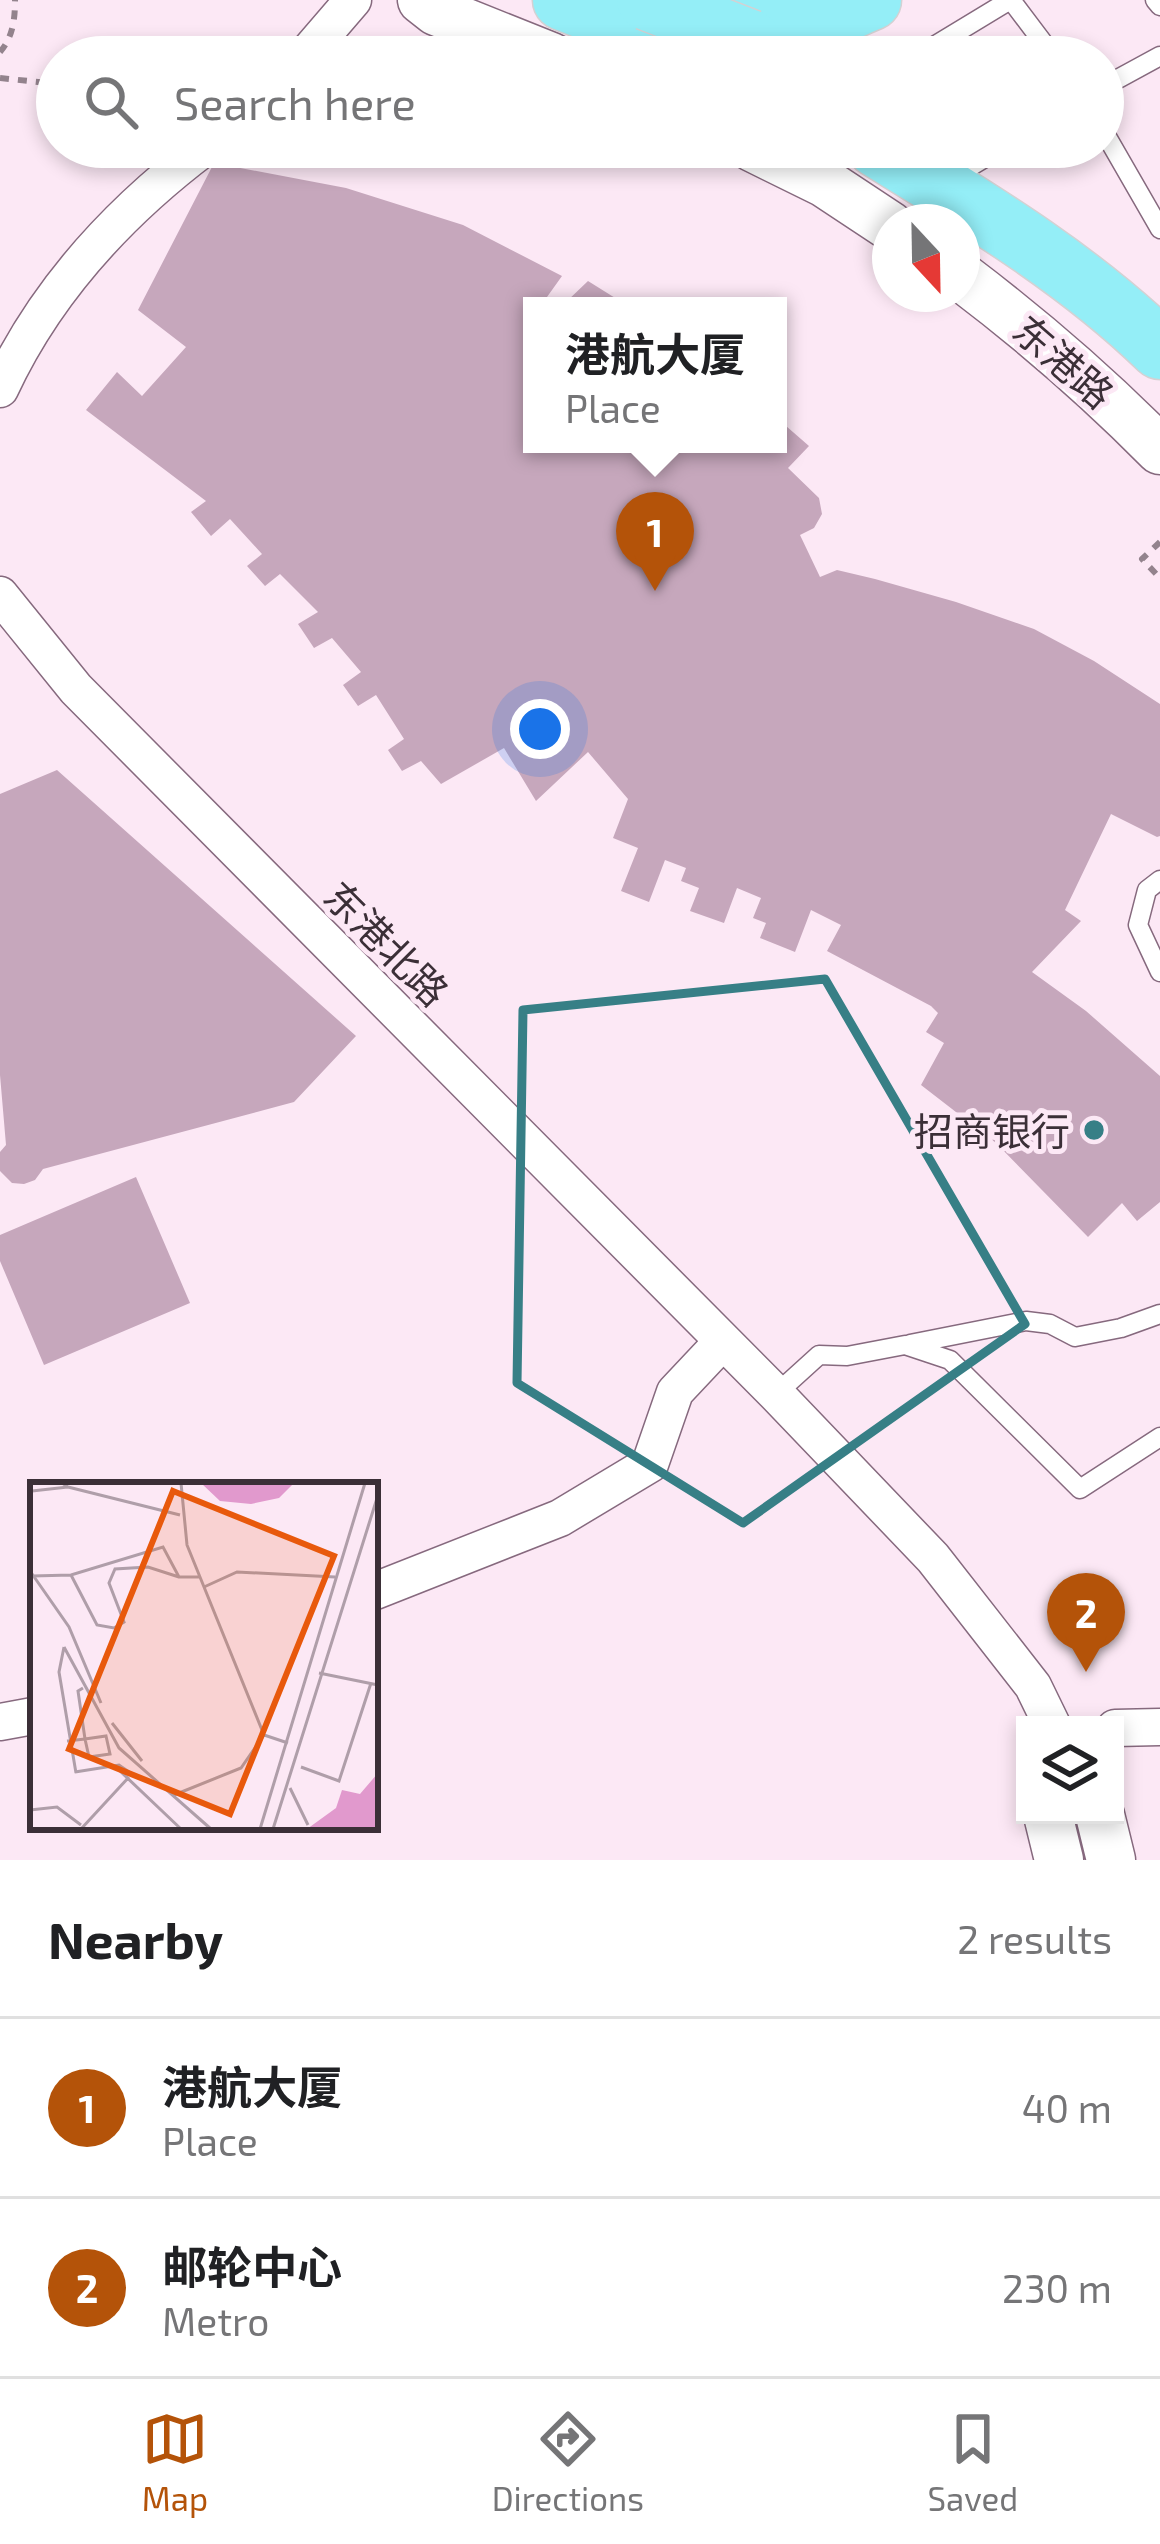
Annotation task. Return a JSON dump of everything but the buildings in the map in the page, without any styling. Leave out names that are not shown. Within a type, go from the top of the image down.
[{"type":"main road","points":[[563,0],[703,29],[811,26],[871,0]]},
{"type":"main road","points":[[911,168],[1117,307],[1160,349]]},
{"type":"main road","points":[[971,168],[1003,226]]},
{"type":"street","points":[[322,36],[353,0]]},
{"type":"street","points":[[422,0],[436,11],[498,36]]},
{"type":"street","points":[[0,389],[41,316],[89,252],[177,168]]},
{"type":"street","points":[[795,168],[872,214]]},
{"type":"street","name":"东港路","points":[[980,290],[1112,401],[1160,450]]},
{"type":"street","name":"东港北路","points":[[0,595],[76,689],[933,1558],[1033,1686],[1048,1716]]},
{"type":"street","points":[[378,1590],[560,1518],[650,1465],[675,1392],[723,1341]]},
{"type":"street","points":[[0,1722],[30,1717]]},
{"type":"street","points":[[1124,1728],[1160,1726]]},
{"type":"street","points":[[1050,1824],[1059,1860]]},
{"type":"street","points":[[1102,1824],[1111,1860]]},
{"type":"lane","points":[[951,36],[1010,0],[1038,36]]},
{"type":"lane","points":[[1124,76],[1160,56]]},
{"type":"lane","points":[[1124,166],[1160,229]]},
{"type":"lane","points":[[1160,880],[1147,890],[1138,926],[1160,972]]},
{"type":"lane","points":[[776,1394],[819,1355],[847,1355],[1026,1321],[1050,1324],[1075,1337],[1160,1314]]},
{"type":"lane","points":[[905,1345],[950,1360],[1080,1489],[1160,1437]]},
{"type":"path","points":[[0,52],[16,20],[15,0]]},
{"type":"path","points":[[0,78],[36,82]]},
{"type":"path","points":[[1160,542],[1142,559],[1160,578]]},
{"type":"highlighted area","points":[[825,979],[1025,1324],[743,1523],[517,1383],[523,1010]]},
{"type":"place","name":"港航大厦","points":[[655,591]]},
{"type":"place","name":"招商银行","points":[[1094,1130]]},
{"type":"place","name":"邮轮中心","points":[[1086,1672]]}]
